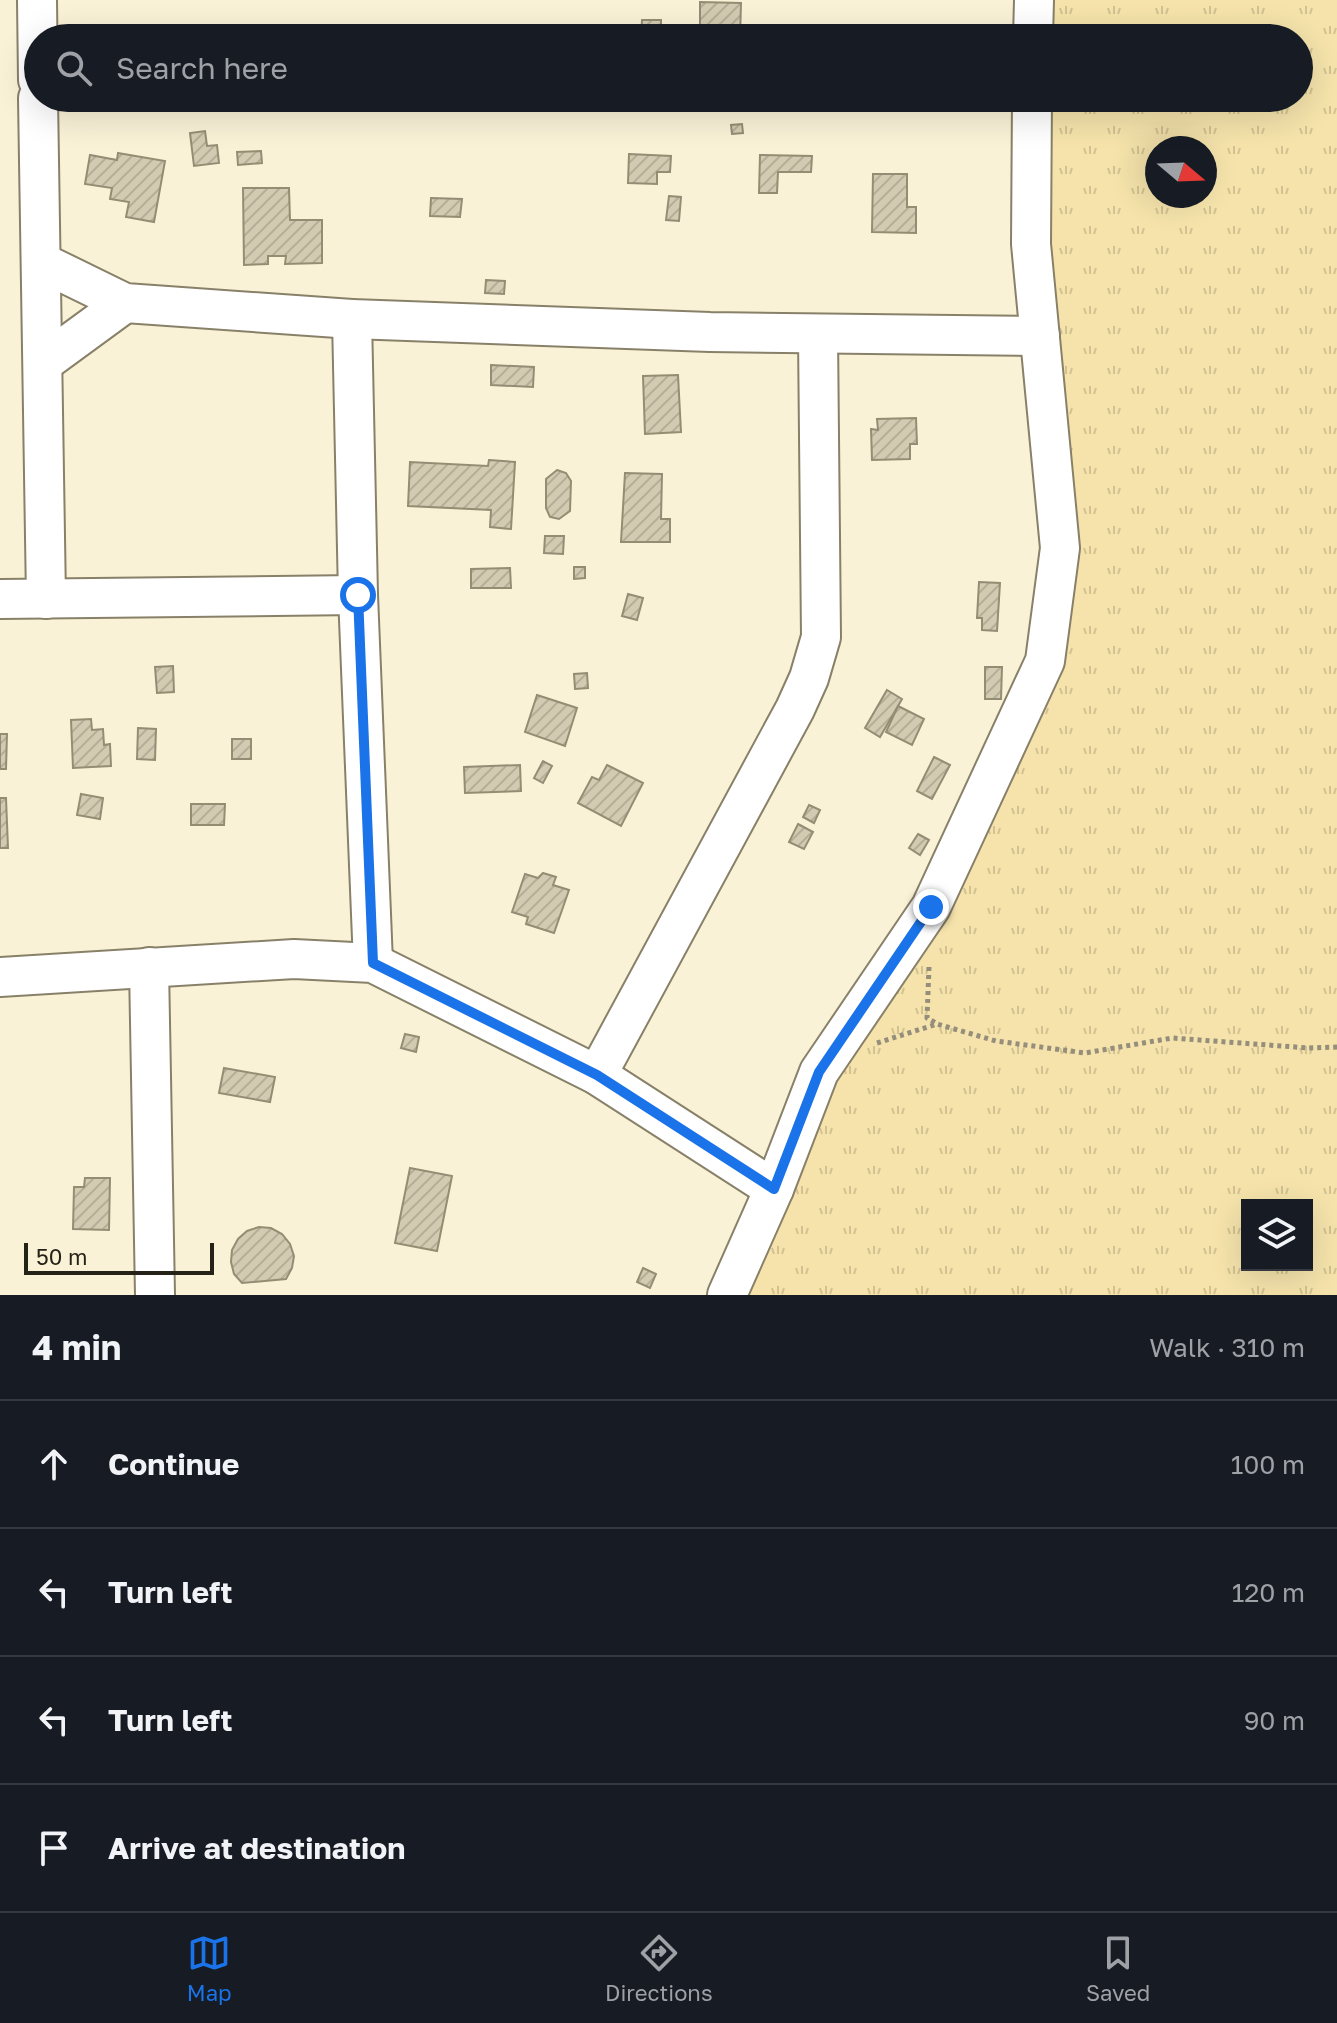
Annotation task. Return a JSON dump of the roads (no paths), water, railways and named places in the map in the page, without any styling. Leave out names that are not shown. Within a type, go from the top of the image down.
[{"type":"street","points":[[37,0],[37,24]]},
{"type":"street","points":[[1033,24],[1034,0]]},
{"type":"street","points":[[38,112],[46,599]]},
{"type":"street","points":[[727,1295],[774,1189],[819,1072],[931,907],[1045,661],[1060,548],[1031,244],[1032,112]]},
{"type":"street","points":[[41,262],[125,303],[352,319],[818,335],[1040,336]]},
{"type":"street","points":[[43,363],[125,303]]},
{"type":"street","points":[[352,319],[358,595],[373,963]]},
{"type":"street","points":[[597,1075],[809,678],[821,637],[818,335]]},
{"type":"street","points":[[0,599],[358,595]]},
{"type":"street","points":[[0,977],[294,959],[373,963],[597,1075],[774,1189]]},
{"type":"street","points":[[149,967],[155,1295]]}]
